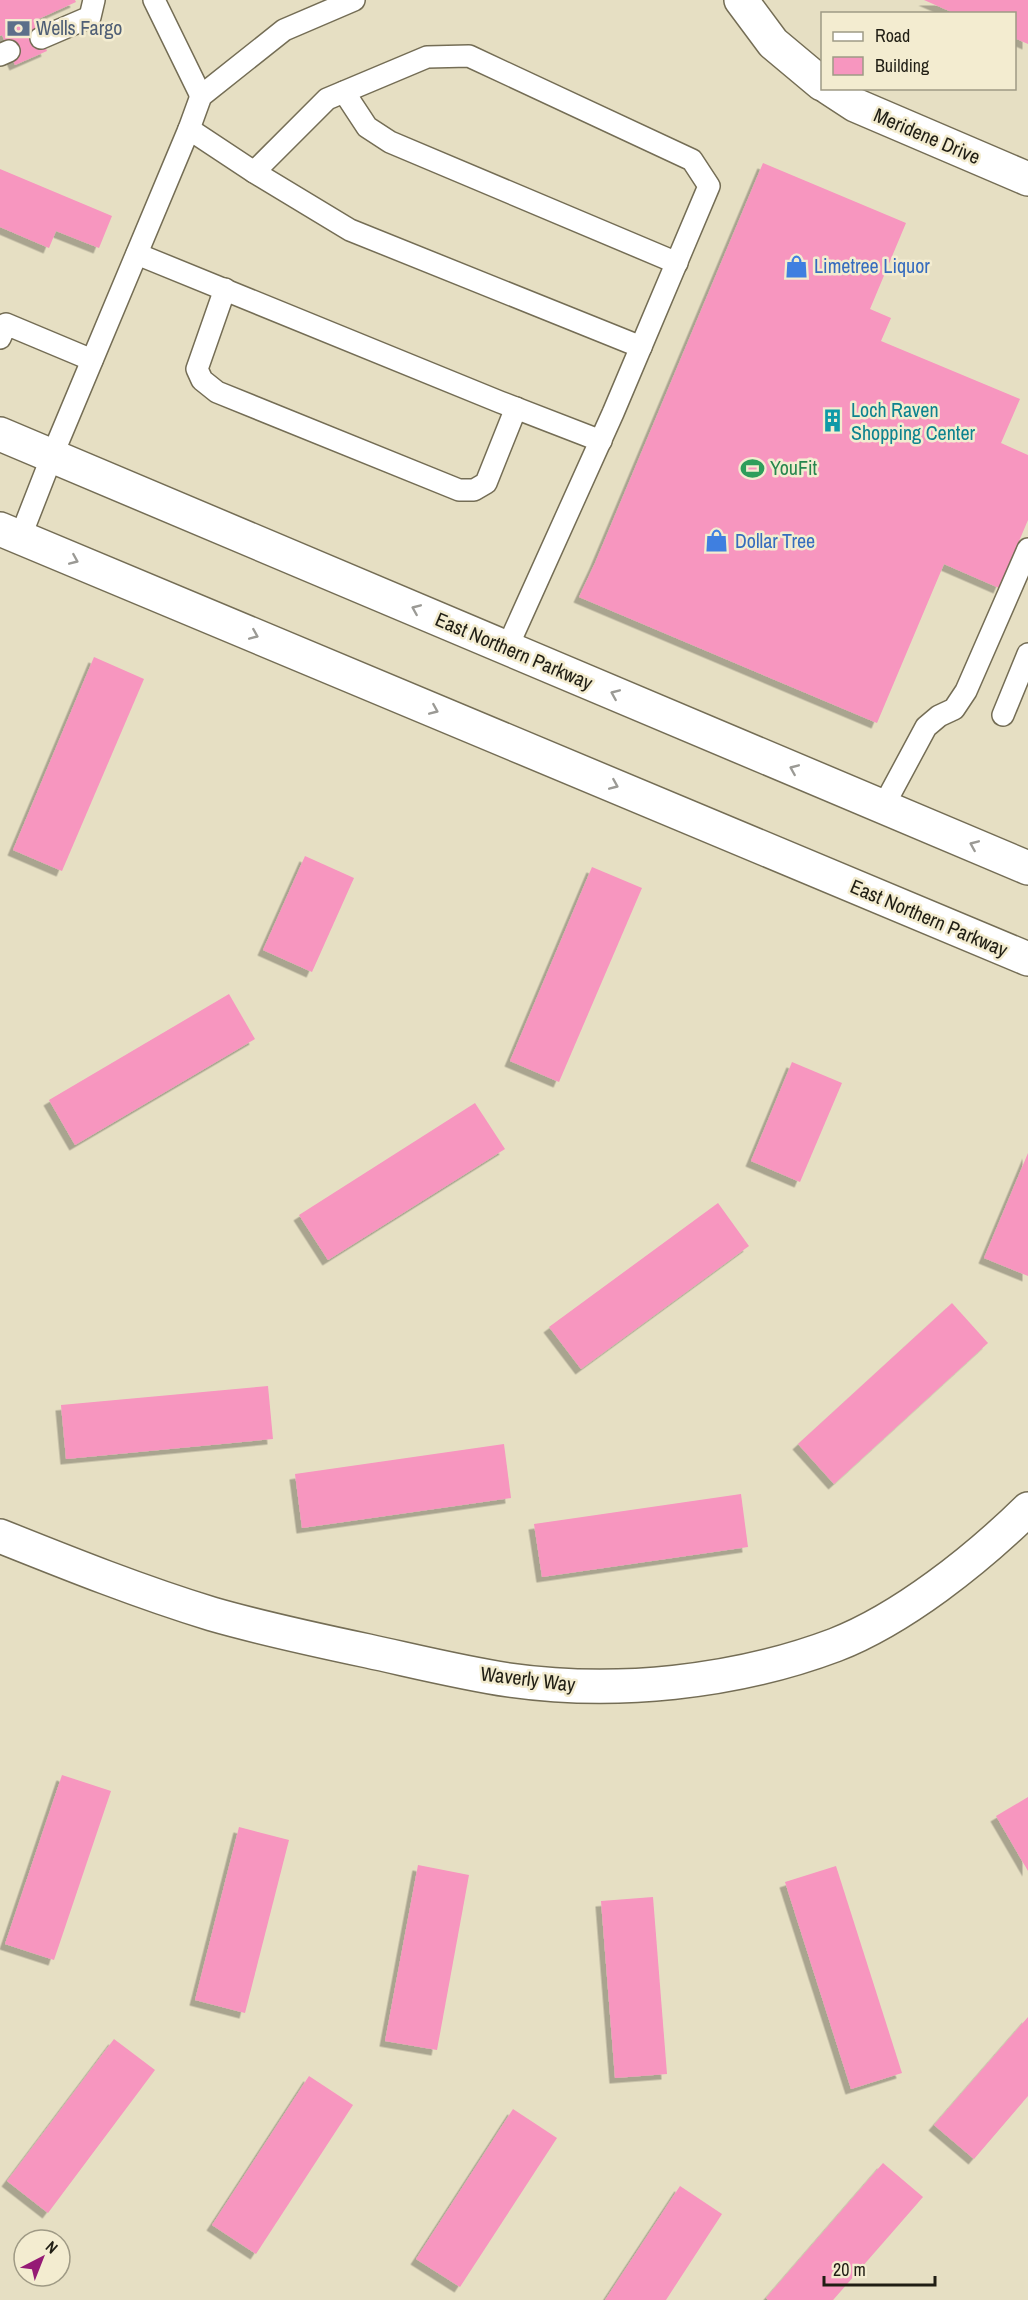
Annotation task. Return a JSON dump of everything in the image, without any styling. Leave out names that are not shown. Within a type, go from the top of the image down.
[{"type":"main road","points":[[741,0],[773,43],[821,83]]},
{"type":"main road","name":"Meridene Drive","points":[[832,90],[855,105],[1028,179]]},
{"type":"main road","name":"East Northern Parkway","points":[[0,434],[1028,868]]},
{"type":"main road","name":"East Northern Parkway","points":[[10,533],[1028,959]]},
{"type":"main road","name":"Waverly Way","points":[[0,1536],[115,1581],[211,1614],[272,1630],[509,1680],[580,1686],[698,1681],[774,1664],[836,1644],[901,1611],[956,1571],[1028,1509]]},
{"type":"lane","points":[[41,38],[90,16],[94,0]]},
{"type":"lane","points":[[154,0],[201,96]]},
{"type":"lane","points":[[10,533],[51,456],[201,96],[284,30],[354,0]]},
{"type":"lane","points":[[254,172],[327,99],[427,57],[469,56],[692,160],[709,186],[601,441],[507,648]]},
{"type":"lane","points":[[344,92],[367,127],[390,142],[677,263]]},
{"type":"lane","points":[[189,129],[254,172],[350,230],[641,347]]},
{"type":"lane","points":[[137,254],[601,441]]},
{"type":"lane","points":[[225,289],[197,369],[202,380],[217,392],[459,490],[474,490],[486,483],[516,408]]},
{"type":"lane","points":[[2,328],[92,360]]},
{"type":"lane","points":[[883,807],[926,727],[939,716],[954,710],[966,691],[1028,549]]},
{"type":"lane","points":[[1003,715],[1028,654]]},
{"type":"building","name":"Wells Fargo","points":[[0,0],[75,0],[76,2],[34,21],[47,51],[15,65],[2,35],[0,36]]},
{"type":"building","points":[[924,0],[1028,0],[1028,44],[1016,39],[1016,12],[951,12]]},
{"type":"building","name":"Loch Raven Shopping Center","points":[[763,163],[906,223],[870,309],[891,318],[881,341],[1020,399],[1001,443],[1028,455],[1028,520],[999,588],[944,564],[877,723],[579,597]]},
{"type":"building","points":[[0,169],[112,216],[99,248],[56,231],[49,248],[0,227]]},
{"type":"building","points":[[94,657],[144,679],[62,871],[13,850]]},
{"type":"building","points":[[305,856],[354,878],[312,972],[263,950]]},
{"type":"building","points":[[592,867],[642,888],[559,1082],[510,1061]]},
{"type":"building","points":[[229,994],[255,1039],[75,1145],[49,1100]]},
{"type":"building","points":[[792,1062],[842,1083],[800,1182],[751,1161]]},
{"type":"building","points":[[475,1103],[505,1149],[328,1260],[299,1215]]},
{"type":"building","points":[[1028,1153],[1028,1276],[984,1258]]},
{"type":"building","points":[[718,1203],[749,1246],[581,1369],[549,1327]]},
{"type":"building","points":[[952,1303],[988,1343],[834,1484],[798,1444]]},
{"type":"building","points":[[268,1386],[273,1439],[66,1459],[61,1405]]},
{"type":"building","points":[[504,1444],[511,1498],[302,1528],[295,1474]]},
{"type":"building","points":[[741,1494],[748,1547],[542,1577],[534,1524]]},
{"type":"building","points":[[62,1775],[111,1791],[54,1960],[5,1944]]},
{"type":"building","points":[[1028,1797],[1028,1871],[996,1816]]},
{"type":"building","points":[[239,1827],[289,1840],[245,2013],[195,2000]]},
{"type":"building","points":[[418,1865],[469,1875],[437,2050],[385,2041]]},
{"type":"building","points":[[836,1866],[902,2073],[851,2089],[785,1882]]},
{"type":"building","points":[[653,1897],[667,2074],[615,2078],[601,1901]]},
{"type":"building","points":[[1028,2017],[1028,2096],[974,2159],[934,2125]]},
{"type":"building","points":[[114,2039],[155,2070],[48,2213],[7,2181]]},
{"type":"building","points":[[309,2076],[353,2105],[256,2254],[212,2225]]},
{"type":"building","points":[[513,2109],[557,2138],[460,2287],[416,2259]]},
{"type":"building","points":[[883,2163],[923,2197],[833,2300],[768,2300],[766,2298]]},
{"type":"building","points":[[680,2186],[722,2214],[666,2300],[605,2300]]},
{"type":"place","name":"Wells Fargo","points":[[18,28]]},
{"type":"place","name":"Limetree Liquor","points":[[796,266]]},
{"type":"place","name":"Loch Raven Shopping Center","points":[[833,421]]},
{"type":"place","name":"YouFit","points":[[752,468]]},
{"type":"place","name":"Dollar Tree","points":[[717,541]]}]
